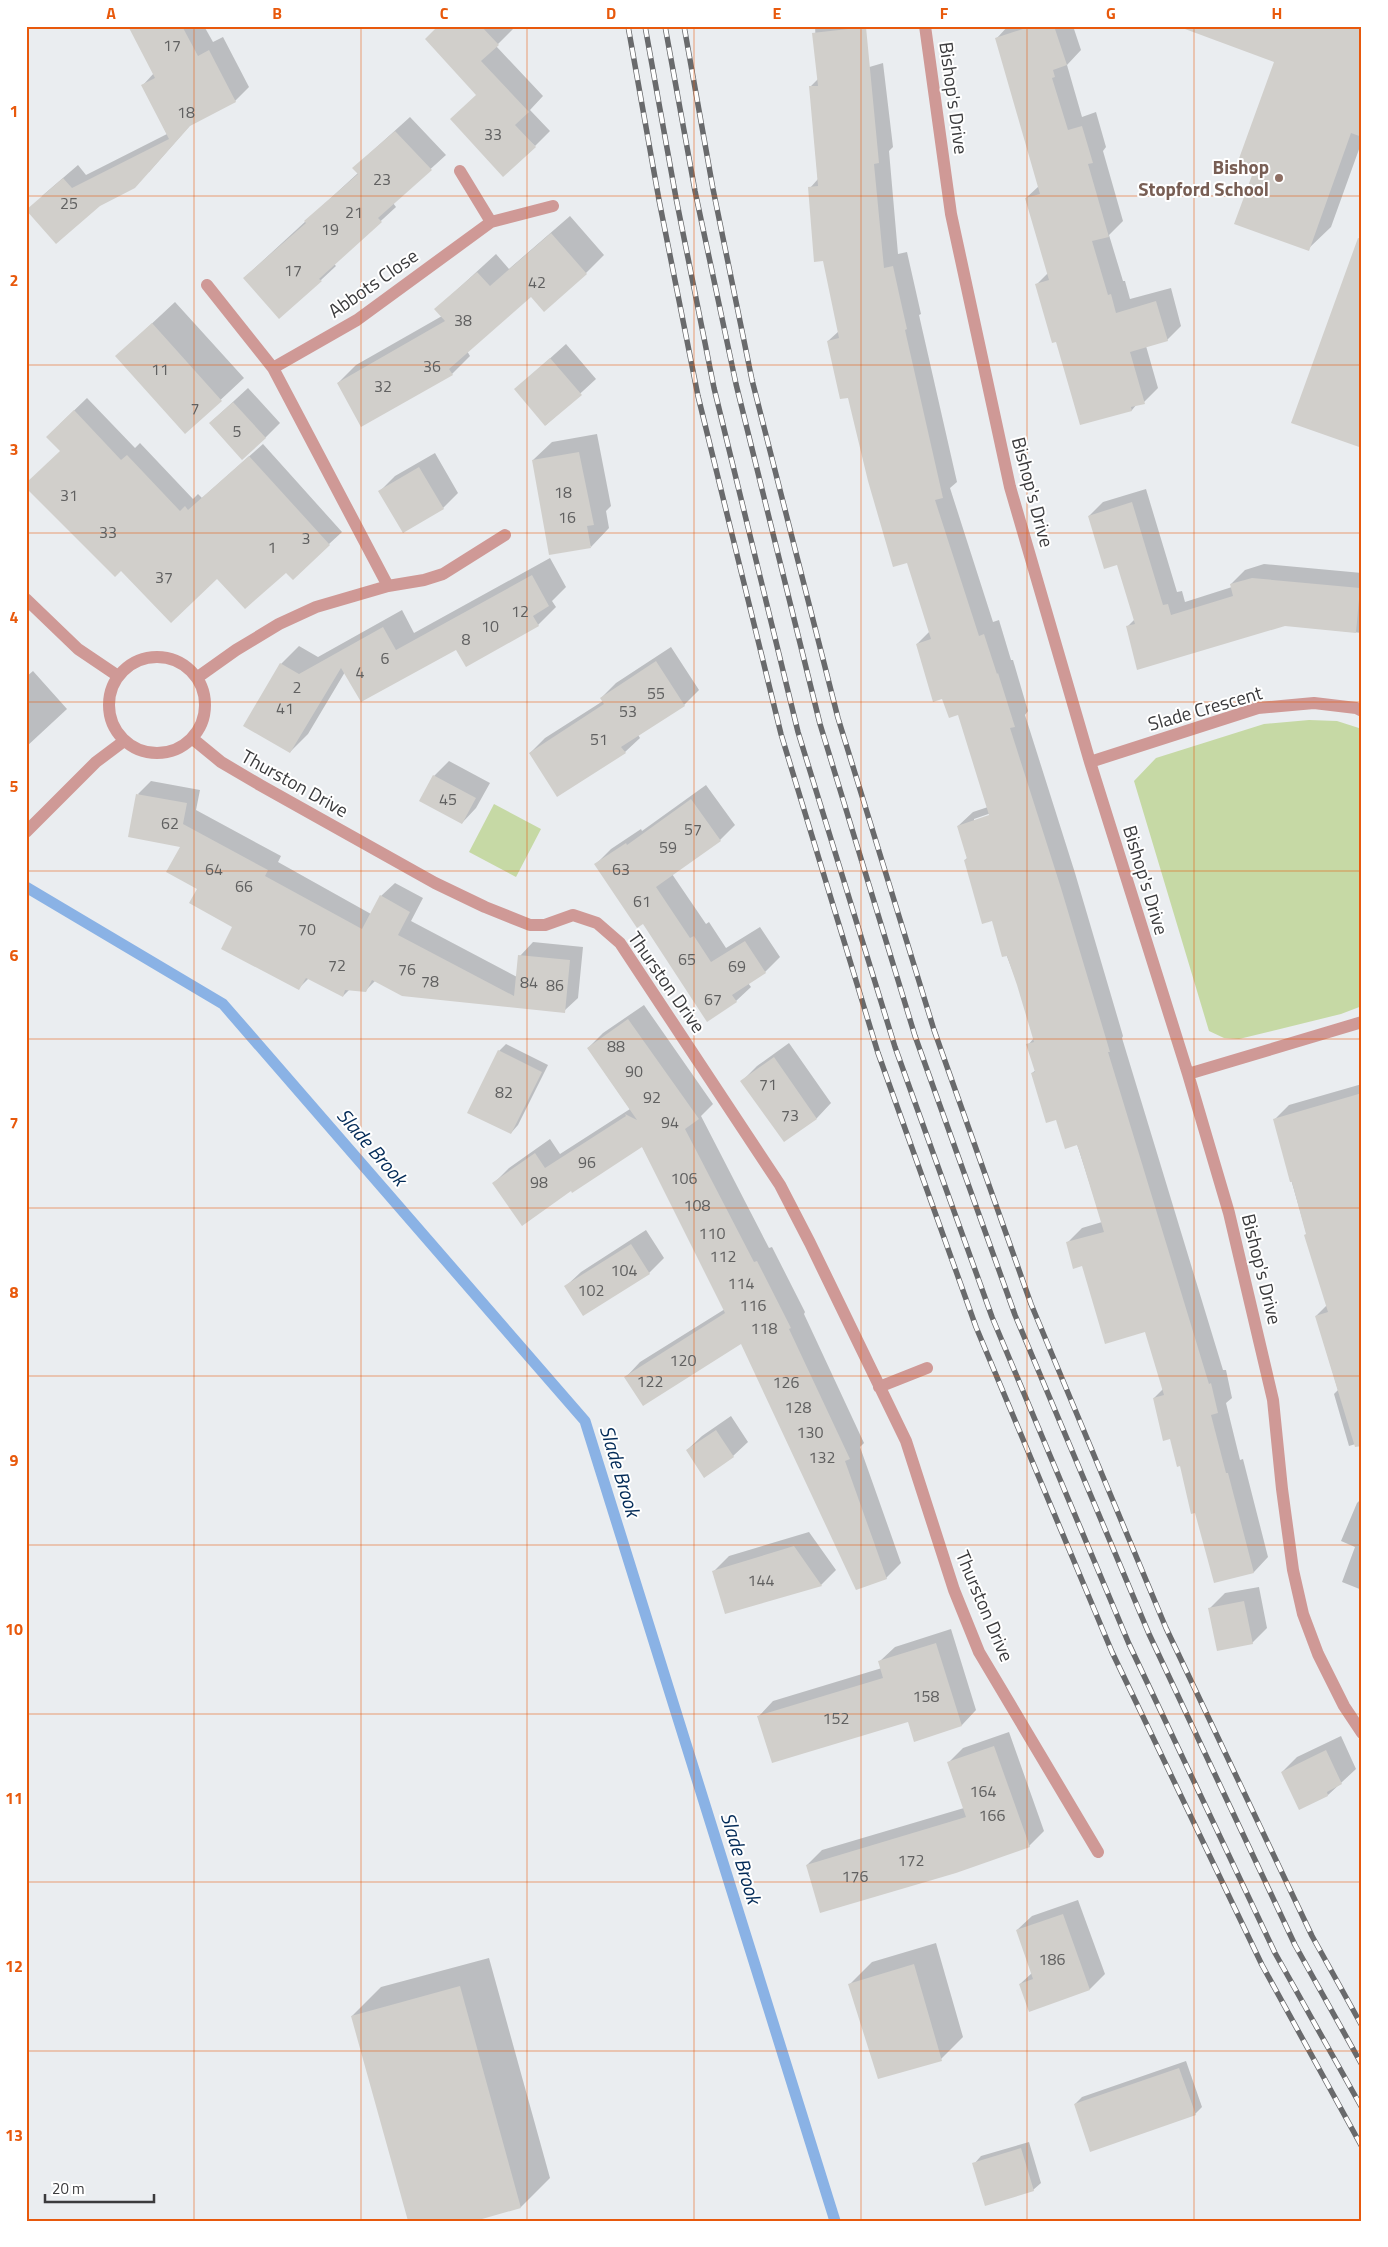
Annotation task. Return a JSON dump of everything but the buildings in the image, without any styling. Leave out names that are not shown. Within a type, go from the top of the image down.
[{"type":"street","name":"Bishop's Drive","points":[[926,26],[951,214],[1010,487],[1090,762],[1188,1074],[1229,1213],[1271,1391],[1293,1570],[1303,1614],[1318,1654],[1344,1706],[1362,1733]]},
{"type":"street","points":[[460,171],[491,222]]},
{"type":"street","name":"Abbots Close","points":[[273,368],[358,320],[491,222],[553,206]]},
{"type":"street","points":[[208,285],[273,368],[388,586]]},
{"type":"street","points":[[198,677],[236,650],[278,624],[316,606],[388,586],[424,580],[443,574],[505,535]]},
{"type":"street","points":[[26,599],[78,649],[118,676]]},
{"type":"street","points":[[159,656],[174,660],[187,667],[198,677],[204,692],[206,708],[203,722],[193,739],[184,746],[170,752],[155,754],[140,751],[124,741],[110,718],[108,703],[111,688],[118,676],[130,664],[144,658],[159,656]]},
{"type":"street","name":"Slade Crescent","points":[[1090,762],[1258,708],[1314,703],[1356,708],[1362,711]]},
{"type":"street","name":"Thurston Drive","points":[[193,739],[221,762],[260,786],[435,883],[485,907],[530,926],[545,925],[573,915],[597,923],[620,943],[780,1185],[906,1441],[954,1590],[979,1652],[1098,1852]]},
{"type":"street","points":[[26,832],[96,762],[124,741]]},
{"type":"street","points":[[1188,1074],[1362,1022]]},
{"type":"street","points":[[879,1387],[927,1368]]},
{"type":"green space","points":[[1309,720],[1337,721],[1362,729],[1362,1006],[1341,1014],[1239,1039],[1224,1038],[1209,1031],[1134,781],[1156,758],[1264,724]]},
{"type":"green space","points":[[494,804],[541,829],[516,877],[469,852]]},
{"type":"waterway","name":"Slade Brook","points":[[26,887],[223,1004],[585,1421],[835,2221]]},
{"type":"railway","points":[[628,26],[659,200],[698,396],[781,734],[878,1053],[976,1327],[1112,1652],[1262,1965],[1362,2147]]},
{"type":"railway","points":[[645,26],[676,198],[714,388],[798,732],[895,1047],[992,1317],[1129,1644],[1275,1953],[1362,2108]]},
{"type":"railway","points":[[665,26],[695,191],[736,384],[820,724],[915,1036],[1015,1315],[1149,1634],[1295,1945],[1362,2065]]},
{"type":"railway","points":[[684,26],[713,189],[752,380],[838,718],[934,1030],[1031,1304],[1166,1628],[1312,1936],[1362,2026]]},
{"type":"place","name":"Bishop Stopford School","points":[[1279,178]]}]
